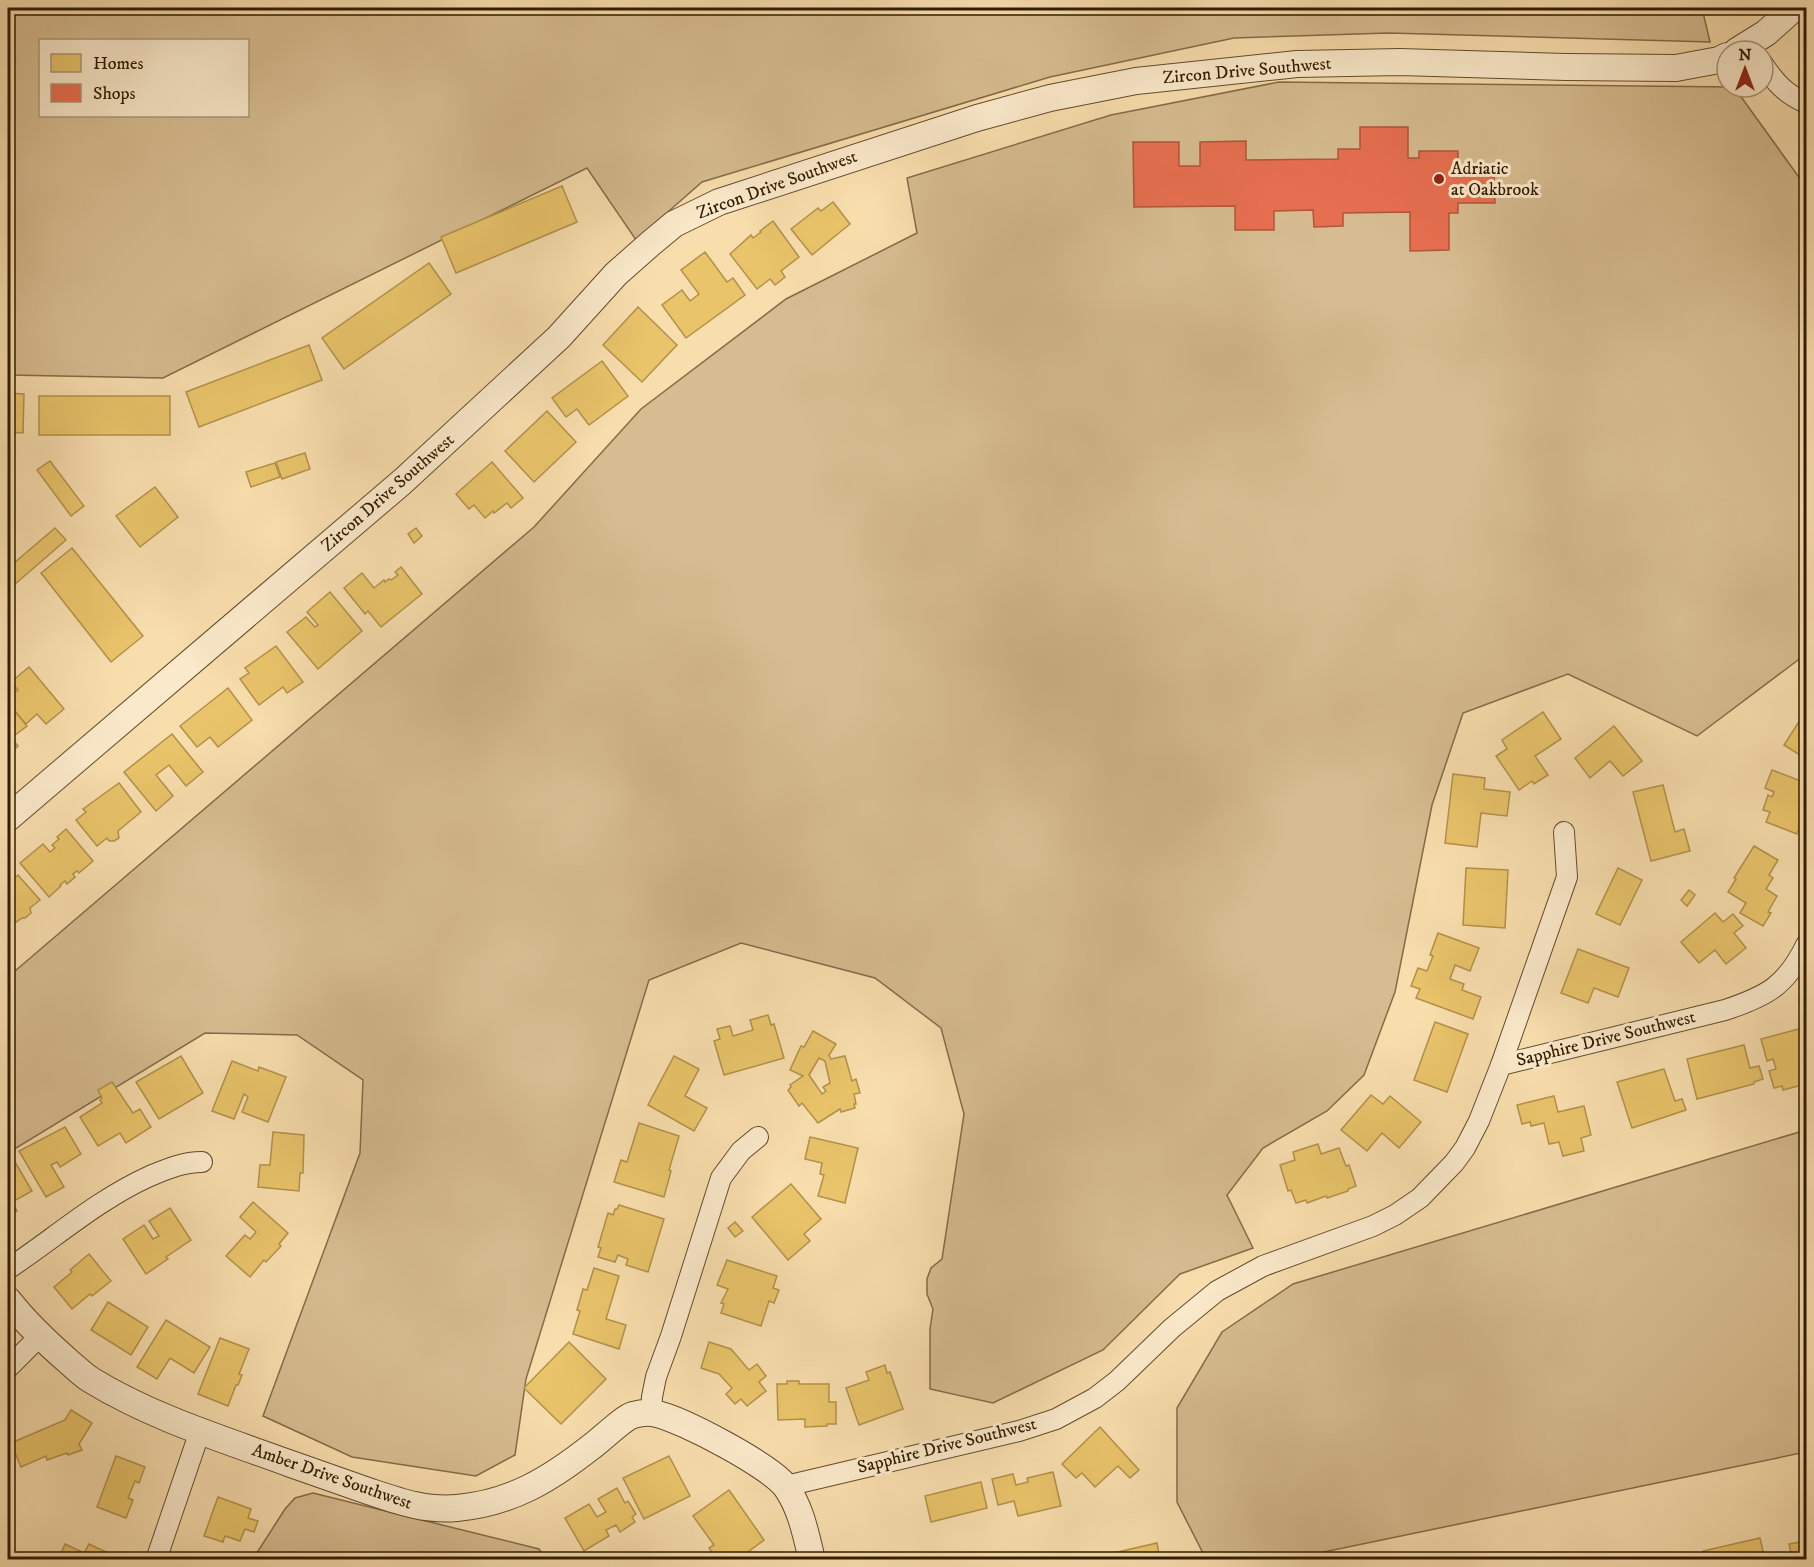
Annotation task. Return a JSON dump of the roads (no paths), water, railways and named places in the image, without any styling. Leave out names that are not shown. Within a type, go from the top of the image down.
[{"type":"street","points":[[1762,39],[1794,8]]},
{"type":"street","name":"Zircon Drive Southwest","points":[[8,818],[402,482],[559,337],[616,274],[650,244],[680,221],[719,202],[977,118],[1050,98],[1136,81],[1307,64],[1400,62],[1676,68],[1715,61]]},
{"type":"street","points":[[1775,82],[1791,96],[1806,103]]},
{"type":"street","points":[[1502,1065],[1567,877],[1564,832]]},
{"type":"street","name":"Sapphire Drive Southwest","points":[[786,1486],[1020,1431],[1056,1419],[1095,1398],[1118,1381],[1172,1328],[1217,1291],[1263,1266],[1373,1226],[1395,1215],[1420,1198],[1454,1163],[1465,1148],[1502,1065],[1747,1003],[1772,990],[1784,979],[1800,958],[1806,945]]},
{"type":"street","points":[[758,1137],[741,1151],[721,1178],[656,1377],[651,1413],[680,1421],[755,1461],[786,1486],[799,1511],[812,1560]]},
{"type":"street","points":[[8,1269],[125,1187],[188,1162],[202,1162]]},
{"type":"street","name":"Amber Drive Southwest","points":[[8,1300],[40,1336],[89,1379],[164,1418],[414,1506],[454,1509],[483,1505],[524,1492],[578,1457],[631,1416],[651,1413]]},
{"type":"street","points":[[8,1368],[40,1336]]},
{"type":"street","points":[[156,1560],[200,1431]]},
{"type":"place","name":"Adriatic at Oakbrook","points":[[1439,179]]}]
